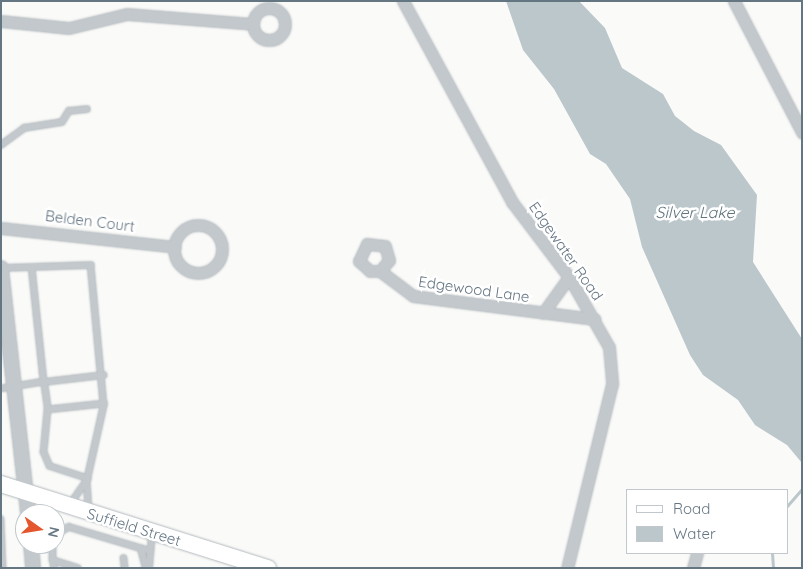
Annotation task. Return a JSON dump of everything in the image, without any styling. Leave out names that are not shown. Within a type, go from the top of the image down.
[{"type":"main road","name":"Suffield Street","points":[[1,484],[26,494],[268,568]]},
{"type":"street","name":"Edgewater Road","points":[[403,1],[512,202],[569,277],[595,320],[611,355],[612,384],[568,568]]},
{"type":"street","points":[[734,1],[802,132]]},
{"type":"street","points":[[1,21],[69,28],[127,14],[253,24]]},
{"type":"street","points":[[199,226],[216,234],[222,253],[211,269],[192,272],[180,265],[174,247],[181,233],[199,226]]},
{"type":"street","name":"Belden Court","points":[[1,228],[174,247]]},
{"type":"street","points":[[1,268],[8,389],[27,504]]},
{"type":"street","name":"Edgewood Lane","points":[[380,271],[394,286],[422,299],[595,320]]},
{"type":"street","name":"Edgewood Lane","points":[[543,313],[569,277]]},
{"type":"street","points":[[32,554],[33,568]]},
{"type":"street","points":[[694,568],[697,554]]},
{"type":"lane","points":[[1,144],[24,128],[62,122],[68,111],[87,109]]},
{"type":"lane","points":[[1,268],[91,265],[104,375],[104,404],[87,479],[89,513]]},
{"type":"lane","points":[[32,266],[48,410],[44,452],[50,466],[87,479]]},
{"type":"lane","points":[[8,389],[44,382],[104,375]]},
{"type":"lane","points":[[48,410],[104,404]]},
{"type":"lane","points":[[68,507],[87,479]]},
{"type":"lane","points":[[1,519],[3,568]]},
{"type":"lane","points":[[65,529],[69,526],[150,551]]},
{"type":"lane","points":[[150,568],[152,532]]},
{"type":"lane","points":[[141,548],[146,568]]},
{"type":"lane","points":[[53,554],[54,568]]},
{"type":"lane","points":[[124,558],[125,568]]},
{"type":"lane","points":[[53,560],[78,568]]},
{"type":"water","name":"Silver Lake","points":[[506,1],[579,1],[605,28],[622,68],[663,94],[675,116],[694,131],[721,145],[757,195],[753,262],[802,339],[802,463],[787,445],[755,425],[738,400],[703,375],[690,355],[642,247],[630,199],[606,164],[590,154],[554,89],[523,50]]},
{"type":"waterway","points":[[788,505],[802,489]]},
{"type":"waterway","points":[[772,554],[773,568]]}]
